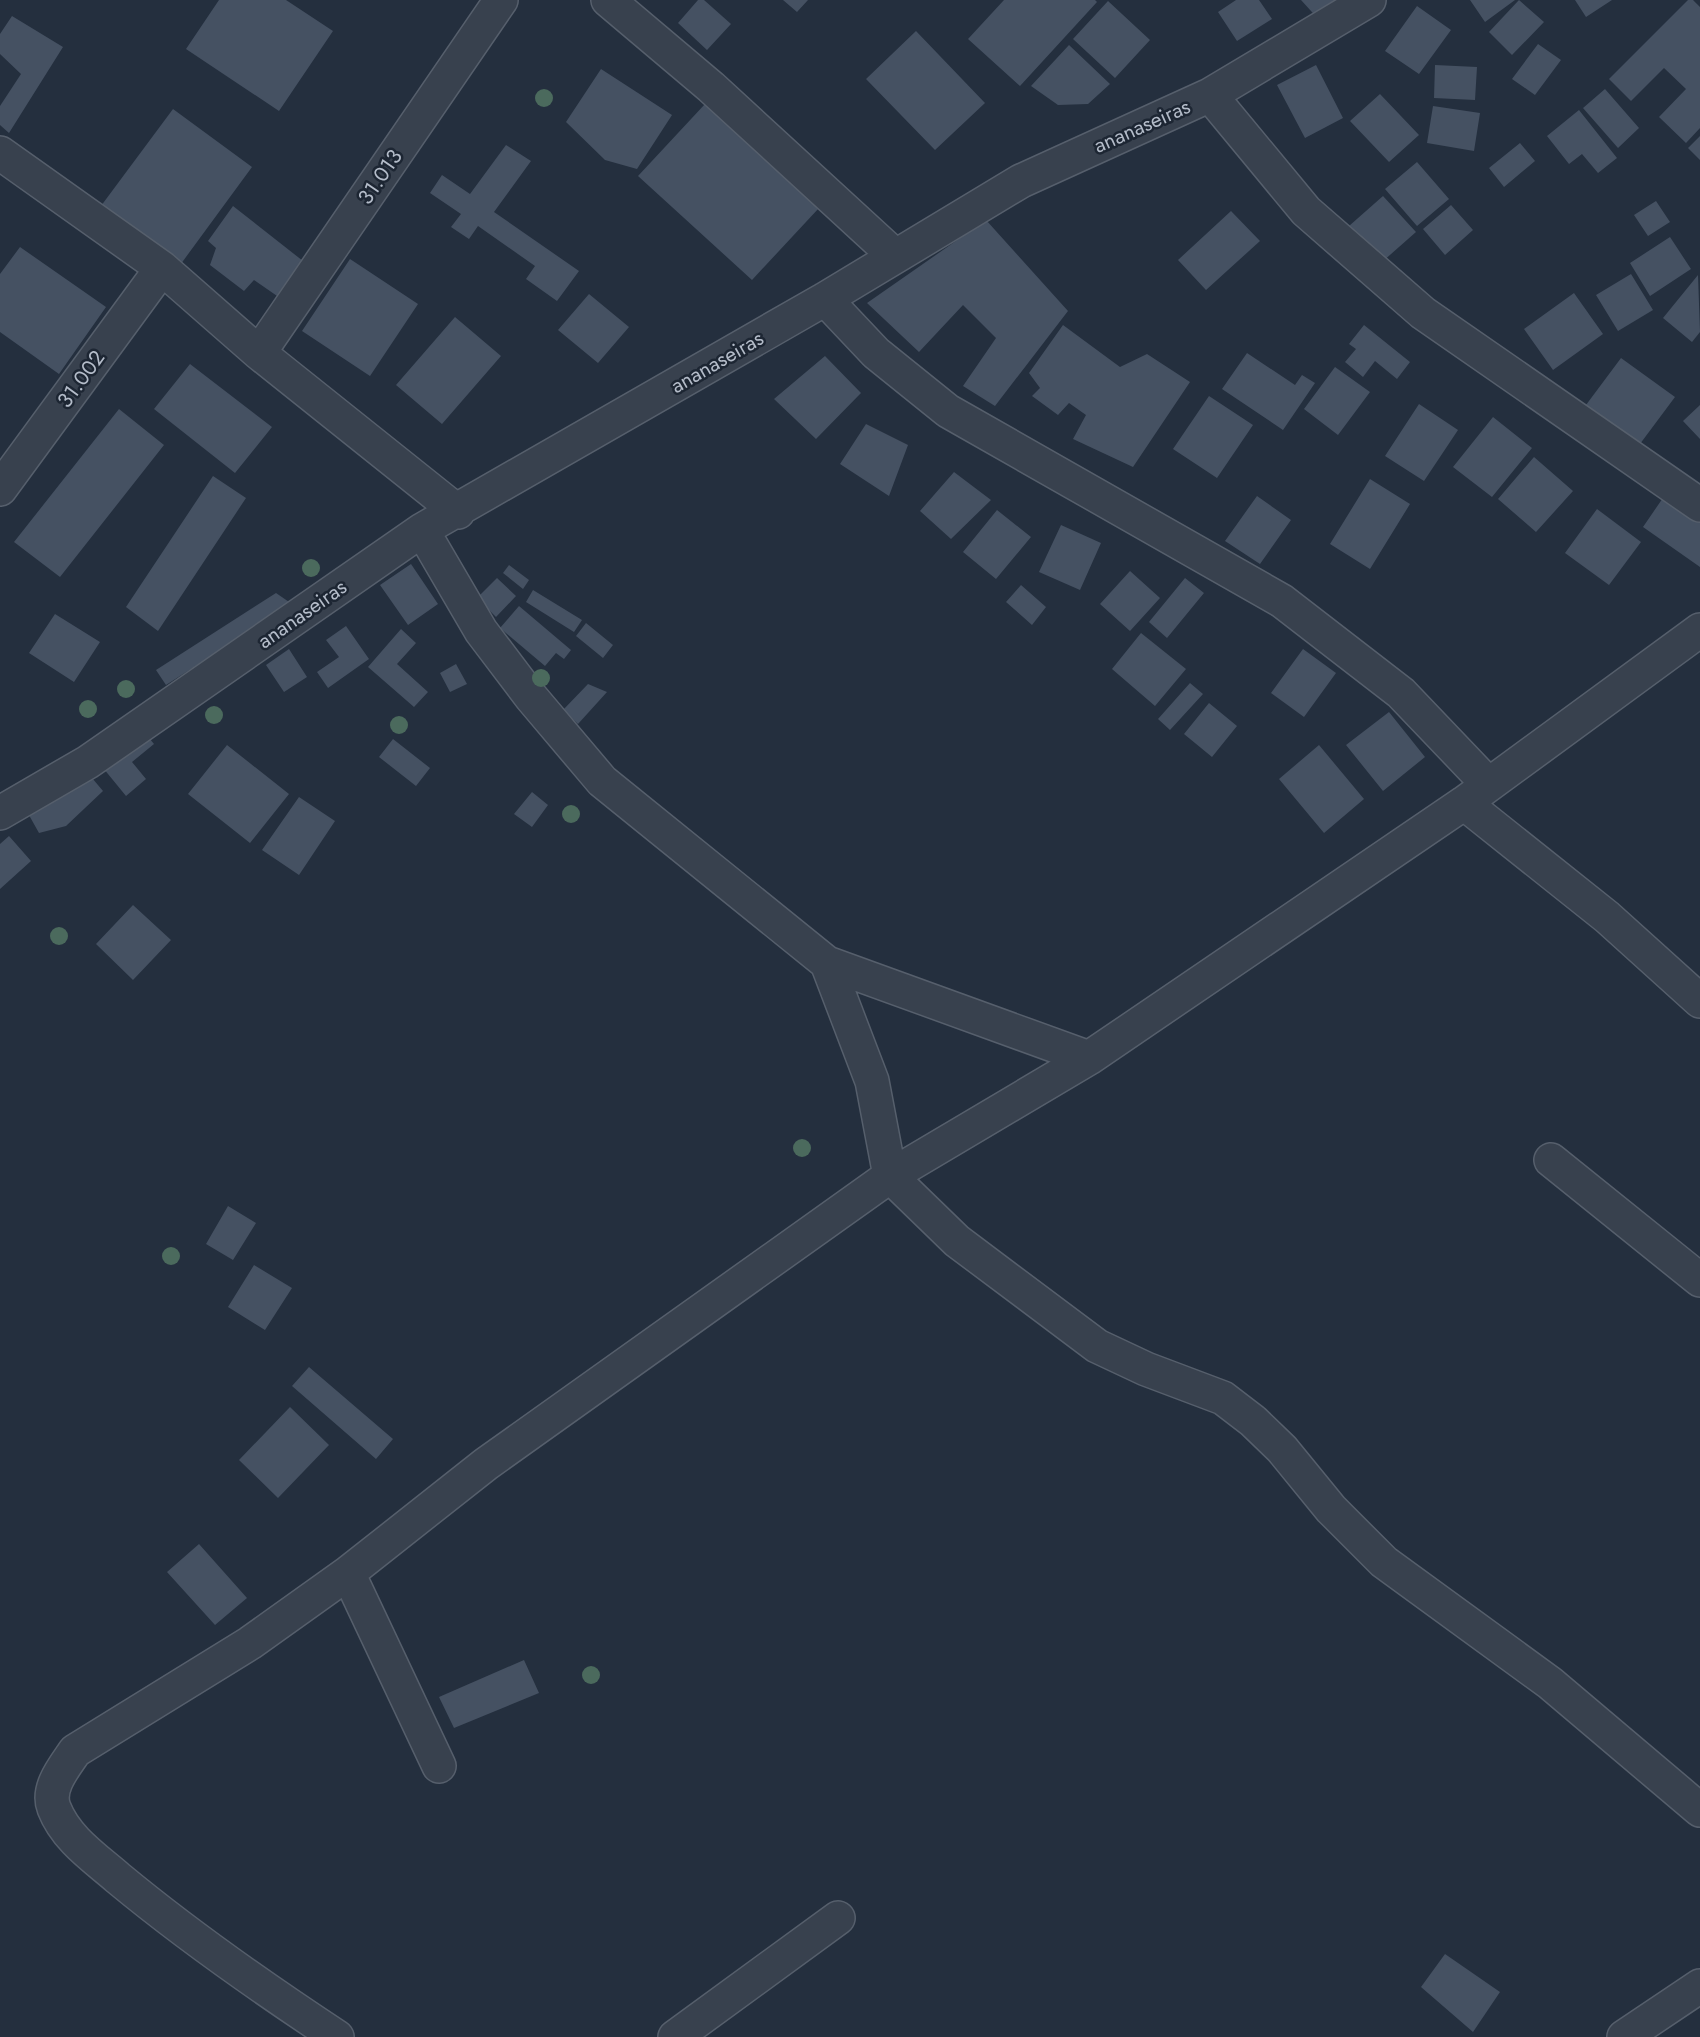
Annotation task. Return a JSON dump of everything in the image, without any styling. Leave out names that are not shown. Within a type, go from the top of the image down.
[{"type":"street","name":"31.013","points":[[259,353],[501,0]]},
{"type":"street","points":[[608,0],[711,87],[894,256]]},
{"type":"street","name":"ananaseiras","points":[[0,813],[88,762],[422,530],[458,512],[825,299],[1021,181],[1210,95],[1369,0]]},
{"type":"street","points":[[1210,95],[1306,211],[1423,313],[1700,505]]},
{"type":"street","points":[[0,153],[162,268],[259,353],[458,512]]},
{"type":"street","name":"31.002","points":[[0,489],[162,268]]},
{"type":"street","points":[[825,299],[876,353],[948,411],[1282,601],[1401,693],[1475,793],[1700,1001]]},
{"type":"street","points":[[422,530],[481,631],[531,697],[602,781],[827,963],[1089,1058]]},
{"type":"street","points":[[337,2037],[168,1920],[79,1845],[65,1828],[53,1806],[56,1779],[75,1751],[250,1643],[348,1573],[486,1464],[890,1176],[1089,1058],[1475,793],[1699,633]]},
{"type":"street","points":[[827,963],[872,1081],[890,1176],[957,1241],[1097,1346],[1146,1369],[1223,1398],[1253,1421],[1282,1449],[1331,1509],[1384,1562],[1550,1683],[1700,1810]]},
{"type":"street","points":[[1551,1160],[1700,1280]]},
{"type":"street","points":[[348,1573],[439,1766]]},
{"type":"street","points":[[675,2037],[838,1918]]},
{"type":"street","points":[[1624,2037],[1700,1986]]},
{"type":"building","points":[[219,0],[286,0],[333,31],[279,111],[186,49]]},
{"type":"building","points":[[698,0],[704,0],[731,24],[707,50],[678,23]]},
{"type":"building","points":[[783,0],[808,0],[797,12]]},
{"type":"building","points":[[1004,0],[1095,0],[1097,2],[1020,86],[968,39]]},
{"type":"building","points":[[1236,0],[1259,0],[1272,19],[1237,41],[1218,12]]},
{"type":"building","points":[[1301,0],[1345,0],[1321,22]]},
{"type":"building","points":[[1470,0],[1515,0],[1485,22]]},
{"type":"building","points":[[1519,0],[1544,22],[1512,55],[1489,32]]},
{"type":"building","points":[[1575,0],[1612,0],[1586,17]]},
{"type":"building","points":[[1688,0],[1693,0],[1700,7],[1700,128],[1686,143],[1659,117],[1686,89],[1664,68],[1631,101],[1609,79]]},
{"type":"building","points":[[1108,1],[1150,40],[1115,78],[1073,39]]},
{"type":"building","points":[[1417,6],[1451,30],[1419,74],[1385,51]]},
{"type":"building","points":[[12,16],[63,47],[9,133],[0,125],[0,106],[21,74],[0,54],[0,34]]},
{"type":"building","points":[[916,31],[985,103],[935,150],[866,79]]},
{"type":"building","points":[[1538,44],[1561,60],[1535,95],[1512,79]]},
{"type":"building","points":[[1069,45],[1110,84],[1088,104],[1058,105],[1031,86]]},
{"type":"building","points":[[1316,65],[1343,118],[1305,138],[1277,85]]},
{"type":"building","points":[[1435,65],[1477,67],[1475,100],[1434,98]]},
{"type":"building","points":[[601,69],[672,115],[637,169],[605,160],[566,122]]},
{"type":"building","points":[[1605,89],[1639,128],[1618,148],[1583,108]]},
{"type":"building","points":[[1380,94],[1419,135],[1389,162],[1350,121]]},
{"type":"building","points":[[705,104],[819,208],[752,280],[638,176]]},
{"type":"building","points":[[1433,106],[1480,113],[1474,151],[1427,143]]},
{"type":"building","points":[[173,109],[252,167],[175,272],[95,214]]},
{"type":"building","points":[[1579,110],[1617,158],[1598,173],[1582,154],[1569,164],[1547,136]]},
{"type":"building","points":[[1700,136],[1700,160],[1688,148]]},
{"type":"building","points":[[1520,143],[1535,161],[1504,187],[1489,168]]},
{"type":"building","points":[[506,145],[531,161],[494,212],[579,271],[557,301],[526,279],[535,266],[478,226],[469,239],[451,227],[461,214],[430,193],[442,175],[470,194]]},
{"type":"building","points":[[1417,162],[1449,199],[1417,226],[1385,189]]},
{"type":"building","points":[[1383,196],[1416,232],[1382,262],[1349,226]]},
{"type":"building","points":[[1656,201],[1670,222],[1648,236],[1634,215]]},
{"type":"building","points":[[1451,205],[1473,230],[1445,255],[1423,229]]},
{"type":"building","points":[[233,206],[303,261],[280,298],[254,280],[244,291],[210,265],[216,248],[208,241]]},
{"type":"building","points":[[1231,211],[1260,241],[1206,290],[1178,260]]},
{"type":"building","points":[[986,220],[1068,311],[995,406],[963,386],[996,338],[963,305],[919,352],[867,303]]},
{"type":"building","points":[[1670,237],[1691,269],[1650,296],[1630,263]]},
{"type":"building","points":[[20,247],[106,307],[59,374],[0,332],[0,274]]},
{"type":"building","points":[[350,259],[418,304],[370,376],[302,331]]},
{"type":"building","points":[[1631,274],[1653,310],[1618,331],[1596,295]]},
{"type":"building","points":[[1698,275],[1700,332],[1692,342],[1663,318]]},
{"type":"building","points":[[1574,293],[1603,334],[1553,370],[1524,329]]},
{"type":"building","points":[[589,294],[629,327],[598,363],[558,330]]},
{"type":"building","points":[[455,317],[501,356],[442,424],[396,385]]},
{"type":"building","points":[[1063,325],[1120,367],[1147,354],[1190,382],[1133,467],[1073,439],[1086,415],[1069,403],[1058,415],[1032,396],[1040,388],[1029,373]]},
{"type":"building","points":[[1364,325],[1410,362],[1397,379],[1375,361],[1363,377],[1345,362],[1356,349],[1349,344]]},
{"type":"building","points":[[1247,353],[1295,385],[1302,375],[1315,383],[1283,430],[1222,389]]},
{"type":"building","points":[[825,356],[861,393],[816,439],[774,399]]},
{"type":"building","points":[[1621,358],[1675,397],[1637,448],[1583,409]]},
{"type":"building","points":[[190,364],[272,427],[235,473],[154,409]]},
{"type":"building","points":[[1335,367],[1370,392],[1338,435],[1304,409]]},
{"type":"building","points":[[1209,396],[1253,425],[1217,478],[1173,449]]},
{"type":"building","points":[[1419,404],[1458,430],[1424,481],[1385,456]]},
{"type":"building","points":[[1700,405],[1700,439],[1683,421]]},
{"type":"building","points":[[119,409],[164,445],[60,577],[14,542]]},
{"type":"building","points":[[1493,417],[1532,448],[1492,497],[1453,467]]},
{"type":"building","points":[[866,424],[908,445],[889,496],[840,464]]},
{"type":"building","points":[[1534,457],[1573,491],[1536,532],[1498,499]]},
{"type":"building","points":[[954,472],[991,500],[951,539],[920,511]]},
{"type":"building","points":[[213,476],[246,498],[158,631],[126,607]]},
{"type":"building","points":[[1370,479],[1410,504],[1370,569],[1330,544]]},
{"type":"building","points":[[1667,492],[1700,515],[1700,567],[1643,527]]},
{"type":"building","points":[[1257,496],[1291,520],[1260,564],[1225,541]]},
{"type":"building","points":[[1597,509],[1641,542],[1609,585],[1565,553]]},
{"type":"building","points":[[997,510],[1031,537],[996,579],[963,552]]},
{"type":"building","points":[[1061,525],[1101,543],[1080,590],[1039,572]]},
{"type":"building","points":[[411,564],[438,604],[408,625],[380,585]]},
{"type":"building","points":[[509,565],[529,580],[523,589],[503,573]]},
{"type":"building","points":[[1130,571],[1160,598],[1130,631],[1100,604]]},
{"type":"building","points":[[497,578],[516,596],[496,617],[477,598]]},
{"type":"building","points":[[1185,578],[1204,593],[1167,638],[1149,622]]},
{"type":"building","points":[[1021,585],[1046,607],[1032,625],[1006,602]]},
{"type":"building","points":[[533,590],[582,620],[574,632],[526,602]]},
{"type":"building","points":[[276,593],[292,604],[166,685],[156,670]]},
{"type":"building","points":[[519,606],[571,650],[564,659],[556,653],[545,666],[500,628]]},
{"type":"building","points":[[55,614],[100,642],[74,682],[29,653]]},
{"type":"building","points":[[586,623],[613,645],[603,658],[576,636]]},
{"type":"building","points":[[346,626],[369,659],[328,688],[317,672],[339,657],[326,640]]},
{"type":"building","points":[[401,629],[416,643],[397,664],[428,692],[414,707],[368,667]]},
{"type":"building","points":[[1141,633],[1186,669],[1155,706],[1112,669]]},
{"type":"building","points":[[289,649],[307,677],[284,692],[266,665]]},
{"type":"building","points":[[1303,649],[1336,673],[1304,717],[1271,693]]},
{"type":"building","points":[[456,664],[467,684],[450,692],[440,673]]},
{"type":"building","points":[[1190,683],[1203,694],[1170,730],[1158,719]]},
{"type":"building","points":[[588,684],[607,692],[578,724],[563,710]]},
{"type":"building","points":[[1209,703],[1237,726],[1212,757],[1184,734]]},
{"type":"building","points":[[1389,712],[1425,757],[1383,791],[1346,745]]},
{"type":"building","points":[[141,728],[154,744],[132,762],[146,779],[126,796],[99,763]]},
{"type":"building","points":[[393,739],[430,768],[416,786],[379,757]]},
{"type":"building","points":[[227,745],[289,794],[250,843],[188,794]]},
{"type":"building","points":[[1319,745],[1364,799],[1324,833],[1279,779]]},
{"type":"building","points":[[87,772],[103,791],[66,826],[39,833],[25,808]]},
{"type":"building","points":[[532,792],[548,805],[532,827],[514,814]]},
{"type":"building","points":[[299,797],[335,821],[299,875],[262,850]]},
{"type":"building","points":[[9,836],[31,861],[0,889],[0,844]]},
{"type":"building","points":[[133,905],[171,940],[133,980],[96,944]]},
{"type":"building","points":[[228,1206],[256,1223],[233,1260],[206,1244]]},
{"type":"building","points":[[254,1265],[292,1288],[265,1330],[228,1307]]},
{"type":"building","points":[[309,1367],[393,1439],[376,1459],[292,1386]]},
{"type":"building","points":[[290,1407],[329,1445],[278,1498],[239,1460]]},
{"type":"building","points":[[199,1544],[247,1598],[215,1625],[167,1572]]},
{"type":"building","points":[[524,1660],[539,1693],[454,1728],[439,1697]]},
{"type":"building","points":[[1445,1954],[1500,1992],[1473,2032],[1421,1987]]}]
